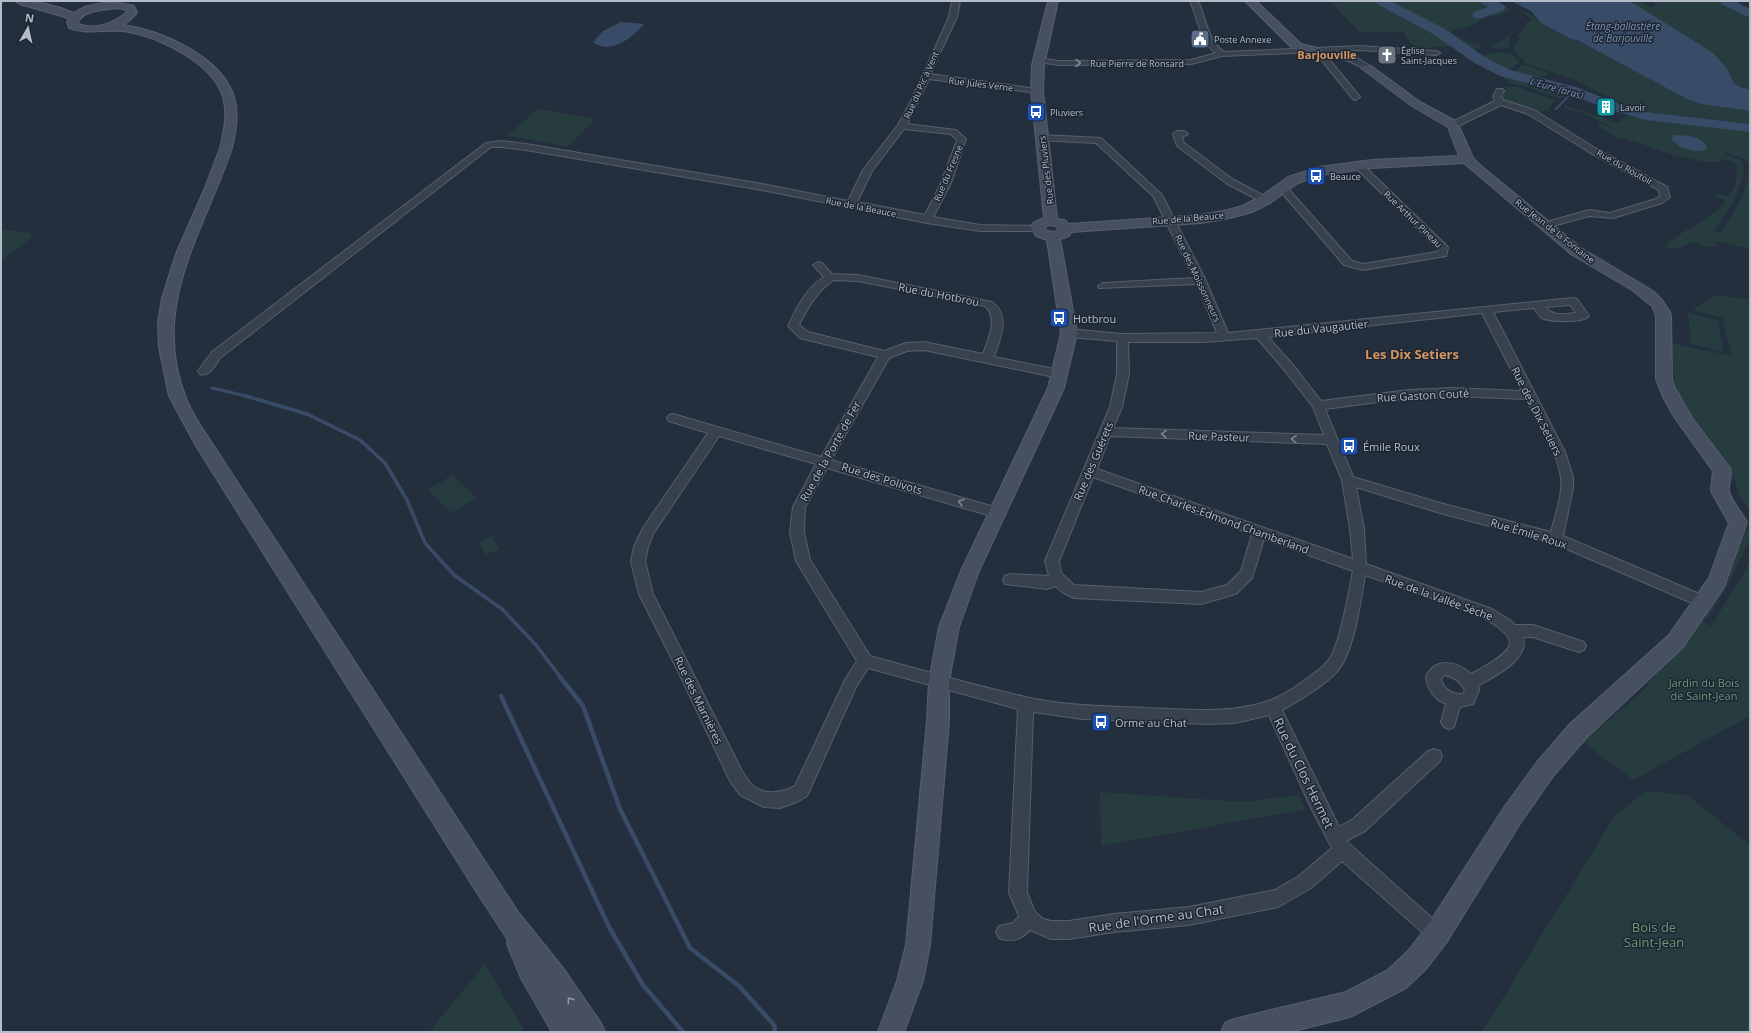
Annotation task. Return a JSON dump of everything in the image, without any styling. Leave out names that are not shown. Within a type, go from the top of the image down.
[{"type":"street","points":[[20,1],[63,12],[74,18]]},
{"type":"street","points":[[40,1],[64,8],[94,8],[119,3],[130,8],[132,13],[127,18],[104,27],[94,29],[78,28],[73,26],[72,22],[74,18],[94,8],[108,1]]},
{"type":"street","name":"Rue du Pic à Vent","points":[[851,204],[868,170],[902,126],[915,101],[953,17],[956,1]]},
{"type":"street","name":"Rue des Pluviers","points":[[1052,221],[1036,91],[1039,60],[1053,1]]},
{"type":"street","points":[[1194,1],[1208,39],[1217,51],[1222,54]]},
{"type":"street","points":[[1250,1],[1296,47],[1306,50],[1336,54],[1354,60],[1416,104],[1453,125],[1500,102],[1497,96],[1500,91]]},
{"type":"street","points":[[127,18],[134,26],[190,53],[212,71],[222,82],[229,95],[232,117],[232,129],[221,166],[179,264],[171,290],[166,317],[166,349],[172,381],[178,400],[276,558],[509,921],[554,977],[592,1032]]},
{"type":"street","points":[[104,27],[123,28],[153,36]]},
{"type":"street","name":"Rue Pierre de Ronsard","points":[[1039,60],[1058,62],[1178,63],[1191,62],[1222,54],[1374,48],[1436,54]]},
{"type":"street","points":[[1318,51],[1356,97]]},
{"type":"street","name":"Rue Jules Verne","points":[[926,76],[1036,91]]},
{"type":"street","name":"Rue du Routoir","points":[[1500,102],[1531,112],[1543,118],[1592,150],[1664,189],[1665,197],[1659,202],[1610,216],[1589,213],[1546,225]]},
{"type":"street","name":"Rue Jean de la Fontaine","points":[[1453,125],[1467,159],[1477,169],[1587,259],[1651,298],[1664,313],[1664,379],[1666,387],[1684,417],[1721,468],[1723,476],[1720,489],[1724,499],[1744,523]]},
{"type":"street","name":"Rue du Fresne","points":[[902,126],[953,132],[962,139],[946,183],[927,220]]},
{"type":"street","points":[[1184,134],[1177,134],[1180,144],[1229,181],[1266,200]]},
{"type":"street","name":"Rue des Moissonneurs","points":[[1041,138],[1098,140],[1157,195],[1201,281],[1224,337]]},
{"type":"street","name":"Rue de la Beauce","points":[[204,371],[216,355],[489,145],[501,144],[526,147],[804,195],[927,220],[980,228],[1038,230]]},
{"type":"street","name":"Rue de la Beauce","points":[[1059,233],[1170,220],[1201,218],[1247,210],[1266,200],[1293,180],[1319,171],[1358,165],[1467,159]]},
{"type":"street","name":"Rue Arthur Pineau","points":[[1282,187],[1348,263],[1363,267],[1442,254],[1443,248],[1358,165]]},
{"type":"street","points":[[896,1031],[918,945],[938,721],[939,681],[949,627],[970,572],[1056,388],[1069,333],[1059,233],[1060,223],[1052,221],[1040,223],[1038,230],[1044,235],[1059,233]]},
{"type":"street","points":[[818,264],[830,278],[821,284],[796,319],[793,326],[804,335],[885,355],[906,347],[924,346],[1060,374]]},
{"type":"street","name":"Rue du Hotbrou","points":[[830,278],[858,278],[972,300],[990,305],[997,313],[998,330],[987,359]]},
{"type":"street","points":[[1103,286],[1201,281]]},
{"type":"street","name":"Rue du Vaugautier","points":[[1069,333],[1122,338],[1224,337],[1536,304],[1573,301],[1584,316],[1574,318],[1546,315],[1536,304]]},
{"type":"street","name":"Rue des Dix Setiers","points":[[1486,310],[1559,452],[1567,476],[1567,488],[1556,539]]},
{"type":"street","points":[[865,661],[1026,704],[1083,712],[1207,717],[1235,716],[1273,707],[1288,700],[1334,665],[1342,647],[1350,619],[1360,568],[1357,529],[1348,480],[1318,406],[1290,369],[1260,334]]},
{"type":"street","name":"Rue des Guérets","points":[[1057,579],[1052,569],[1052,561],[1116,407],[1123,374],[1122,338]]},
{"type":"street","name":"Rue de la Porte de Fer","points":[[865,661],[804,561],[797,532],[799,507],[885,355]]},
{"type":"street","name":"Rue Gaston Couté","points":[[1318,406],[1409,394],[1453,392],[1529,395]]},
{"type":"street","name":"Rue des Polivots","points":[[673,418],[998,513]]},
{"type":"street","name":"Rue des Marnières","points":[[716,430],[648,532],[641,547],[638,561],[646,594],[685,670],[736,776],[746,790],[764,799],[780,800],[791,797],[801,791],[851,683],[865,661]]},
{"type":"street","name":"Rue Pasteur","points":[[1106,432],[1333,440]]},
{"type":"street","name":"Rue Charles-Edmond Chamberland","points":[[1089,470],[1360,568]]},
{"type":"street","name":"Rue Émile Roux","points":[[1348,480],[1440,508],[1556,539],[1704,602]]},
{"type":"street","points":[[1234,1032],[1350,1004],[1397,979],[1417,960],[1437,934],[1513,814],[1546,768],[1578,731],[1676,641],[1717,582],[1744,523]]},
{"type":"street","points":[[1010,580],[1047,583],[1057,579],[1063,586],[1074,592],[1201,598],[1232,589],[1247,574],[1259,532]]},
{"type":"street","name":"Rue de la Vallée Sèche","points":[[1360,568],[1487,613],[1501,620],[1514,631]]},
{"type":"street","points":[[1469,683],[1509,657],[1518,646],[1518,640],[1514,631],[1533,631],[1579,646]]},
{"type":"street","points":[[1450,669],[1462,675],[1469,683],[1472,690],[1468,699],[1464,701],[1454,700],[1445,697],[1436,688],[1433,682],[1435,673],[1439,670],[1450,669]]},
{"type":"street","points":[[1449,722],[1454,700]]},
{"type":"street","points":[[1005,932],[1017,931],[1028,918],[1018,893],[1026,704]]},
{"type":"street","name":"Rue du Clos Hermet","points":[[1273,707],[1318,804],[1339,844],[1437,934]]},
{"type":"street","name":"Rue du Clos Hermet","points":[[1339,844],[1434,756]]},
{"type":"street","name":"Rue de l'Orme au Chat","points":[[1028,918],[1038,926],[1051,930],[1070,930],[1114,923],[1189,916],[1278,898],[1306,882],[1339,844]]},
{"type":"street","points":[[509,921],[530,969],[566,1032]]},
{"type":"green space","points":[[1330,1],[1494,1],[1513,11],[1507,11],[1498,16],[1485,17],[1475,24],[1450,32],[1475,45],[1482,44],[1480,48],[1471,50],[1463,45],[1415,49],[1403,32],[1360,32]]},
{"type":"green space","points":[[1630,1],[1640,1],[1652,8],[1656,5],[1650,1],[1719,1],[1750,18],[1750,90],[1741,87],[1735,82],[1730,76],[1726,67]]},
{"type":"green space","points":[[1521,12],[1531,14],[1542,24],[1565,36],[1579,41],[1687,99],[1701,104],[1750,111],[1750,124],[1642,110],[1619,103],[1577,81],[1527,64],[1515,52],[1515,46],[1520,38],[1517,36],[1526,27],[1526,22],[1533,20]]},
{"type":"green space","points":[[1510,35],[1509,47],[1501,49],[1488,47],[1499,42]]},
{"type":"green space","points":[[1496,52],[1511,53],[1520,62],[1512,68],[1509,68],[1510,69],[1507,72],[1478,56]]},
{"type":"green space","points":[[1525,65],[1549,73],[1542,77],[1544,81],[1514,72],[1521,66]]},
{"type":"green space","points":[[1509,76],[1568,92],[1561,99],[1530,88],[1509,83],[1505,78]]},
{"type":"green space","points":[[1506,87],[1518,87],[1554,100],[1549,110],[1540,112],[1501,101]]},
{"type":"green space","points":[[1565,105],[1618,123],[1627,115],[1620,112],[1621,111],[1672,122],[1750,130],[1750,249],[1716,241],[1715,246],[1704,247],[1694,242],[1677,249],[1665,247],[1680,234],[1704,220],[1720,208],[1726,200],[1712,196],[1715,193],[1728,196],[1731,193],[1736,182],[1737,164],[1725,159],[1719,162],[1704,162],[1674,155],[1624,138],[1619,139],[1597,125],[1600,124],[1610,126],[1580,112],[1563,108]],"holes":[[[1725,152],[1742,158],[1748,163],[1747,183],[1736,208],[1720,233],[1715,231],[1740,187],[1744,169],[1742,162],[1725,154]]]},
{"type":"green space","points":[[538,109],[595,119],[567,147],[507,135]]},
{"type":"green space","points":[[1692,119],[1750,125],[1750,128],[1692,121]]},
{"type":"green space","points":[[1,229],[31,233],[31,238],[1,261]]},
{"type":"green space","points":[[1716,295],[1750,299],[1750,511],[1739,496],[1735,480],[1725,463],[1685,407],[1675,385],[1671,343],[1732,356],[1722,318],[1692,310]]},
{"type":"green space","points":[[1688,313],[1718,320],[1723,352],[1691,344]]},
{"type":"green space","points":[[452,475],[476,498],[451,513],[428,490]]},
{"type":"green space","points":[[1743,530],[1750,530],[1750,538],[1728,585],[1708,618],[1703,615]]},
{"type":"green space","points":[[492,536],[499,549],[486,555],[479,542]]},
{"type":"green space","name":"Jardin du Bois de Saint-Jean","points":[[1750,560],[1750,716],[1633,780],[1583,742],[1641,693],[1700,620],[1711,626],[1746,570]]},
{"type":"green space","name":"Bois de Saint-Jean","points":[[1647,791],[1687,795],[1750,845],[1750,1032],[1482,1032],[1616,814]]},
{"type":"green space","points":[[1100,792],[1242,802],[1299,795],[1306,809],[1101,846]]},
{"type":"green space","points":[[485,964],[525,1032],[429,1032]]},
{"type":"water","name":"Étang-ballastière de Barjouville","points":[[1511,1],[1630,1],[1712,52],[1726,67],[1734,83],[1750,90],[1750,111],[1701,104],[1687,99],[1579,41],[1569,38],[1541,23],[1531,11]]},
{"type":"water","points":[[621,22],[644,24],[628,39],[614,46],[600,46],[593,42],[603,31]]},
{"type":"water","points":[[1674,135],[1693,137],[1702,141],[1707,148],[1700,151],[1686,149],[1671,139]]},
{"type":"waterway","name":"L'Eure (bras)","points":[[1381,1],[1440,32],[1478,59],[1505,73],[1571,90],[1612,106],[1646,116],[1750,128]]},
{"type":"waterway","points":[[1478,15],[1500,7],[1486,1]]},
{"type":"waterway","points":[[1726,1],[1750,14]]},
{"type":"waterway","points":[[1556,109],[1573,91]]},
{"type":"waterway","points":[[212,388],[247,396]]},
{"type":"waterway","points":[[247,396],[307,414],[360,440],[385,463],[407,500],[425,543],[454,575],[502,609],[536,645],[561,678]]},
{"type":"waterway","points":[[560,677],[583,706],[620,809],[690,948],[739,986],[774,1025],[775,1032]]},
{"type":"waterway","points":[[501,696],[609,927],[643,985],[683,1032]]},
{"type":"place","name":"Poste Annexe","points":[[1200,39]]},
{"type":"place","name":"Église Saint-Jacques","points":[[1387,55]]},
{"type":"place","name":"Lavoir","points":[[1606,107]]},
{"type":"place","name":"Pluviers","points":[[1036,112]]},
{"type":"place","name":"Beauce","points":[[1316,176]]},
{"type":"place","name":"Hotbrou","points":[[1059,318]]},
{"type":"place","name":"Émile Roux","points":[[1349,446]]},
{"type":"place","name":"Orme au Chat","points":[[1101,722]]},
{"type":"district","name":"Barjouville","points":[[1327,54]]},
{"type":"district","name":"Les Dix Setiers","points":[[1412,354]]}]
